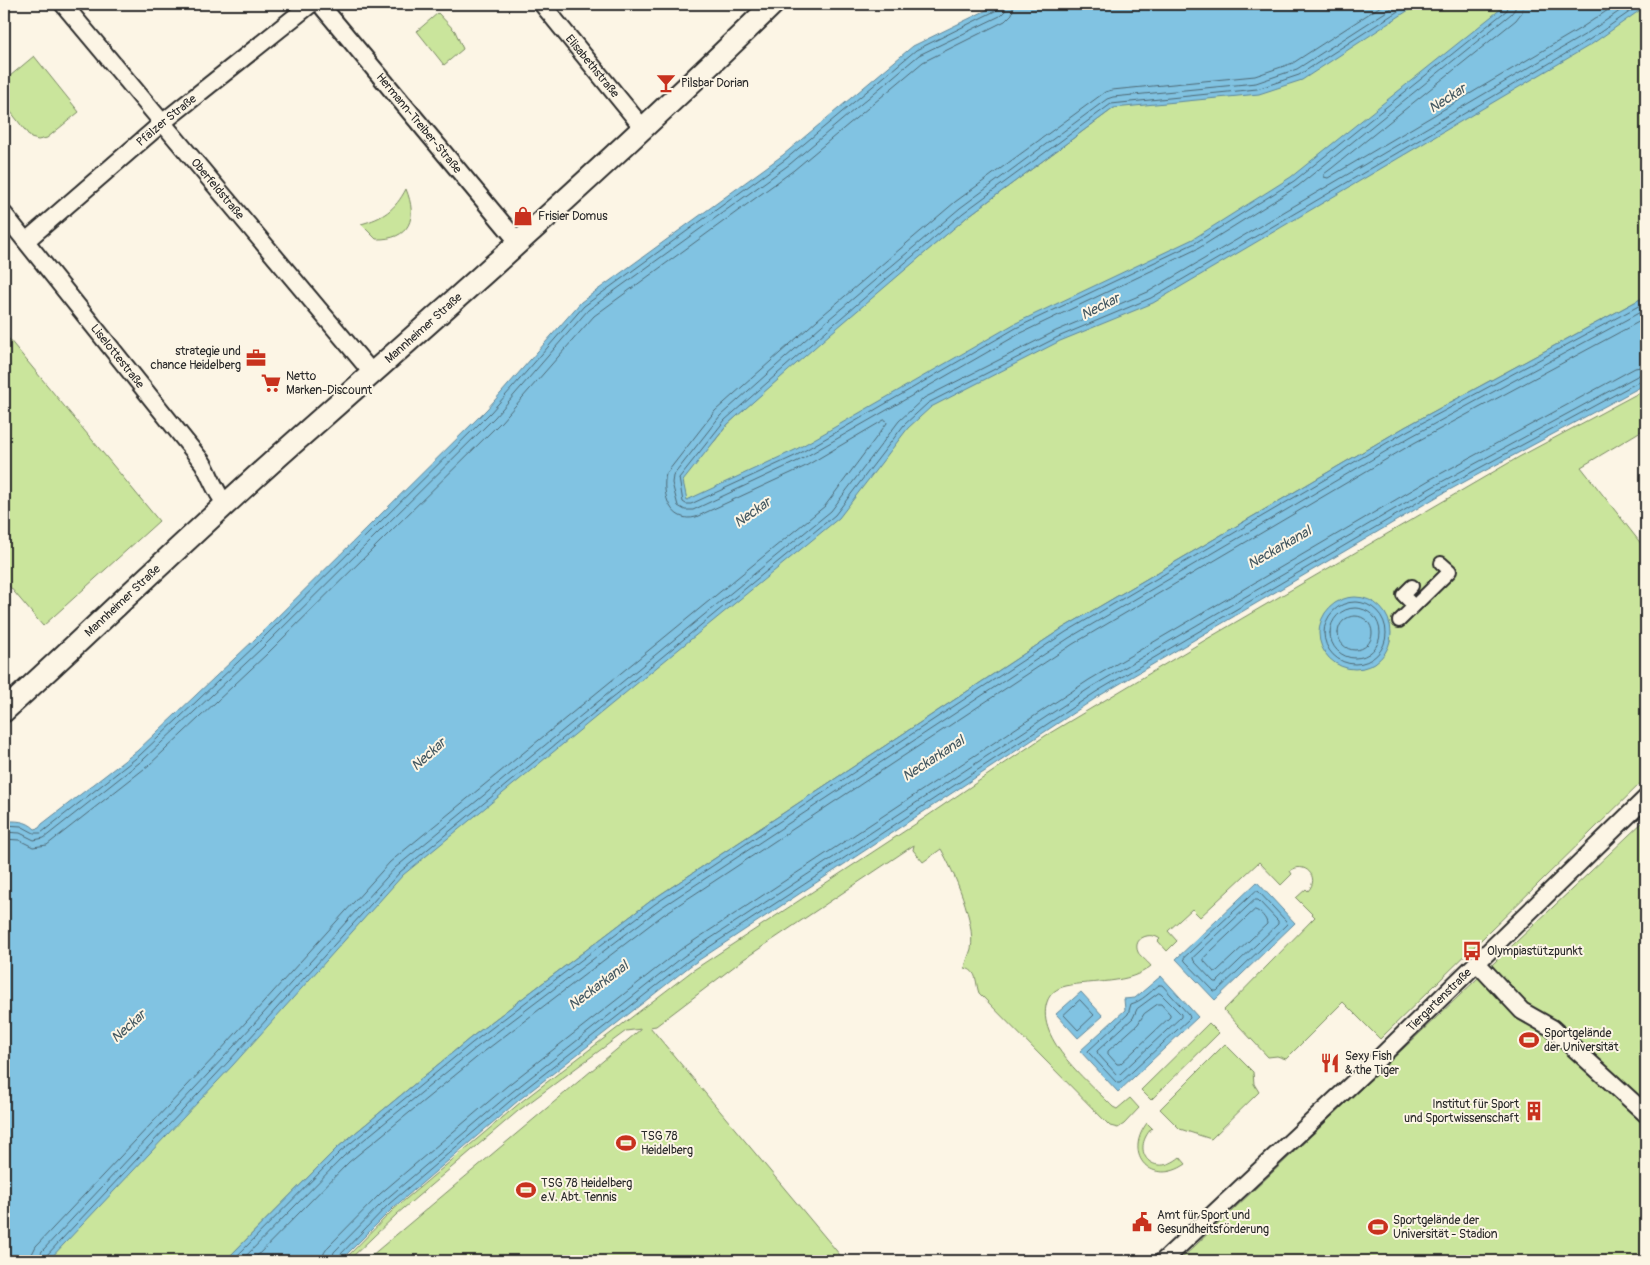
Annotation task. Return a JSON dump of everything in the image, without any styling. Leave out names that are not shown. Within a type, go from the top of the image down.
[{"type":"street","name":"Oberfeldstraße","points":[[63,4],[373,374]]},
{"type":"street","name":"Pfälzer Straße","points":[[26,241],[162,123],[311,4]]},
{"type":"street","name":"Hermann-Treiber-Straße","points":[[320,4],[519,243]]},
{"type":"street","name":"Elisabethstraße","points":[[542,4],[643,128]]},
{"type":"street","name":"Mannheimer Straße","points":[[4,711],[226,504],[519,243],[643,128],[767,6]]},
{"type":"street","name":"Liselottestraße","points":[[4,214],[203,463],[217,494],[226,504]]},
{"type":"street","points":[[1399,621],[1427,584]]},
{"type":"street","name":"Tiergartenstraße","points":[[1163,1261],[1368,1069],[1646,798]]},
{"type":"street","points":[[1476,963],[1522,1011],[1552,1028],[1646,1114]]},
{"type":"green space","points":[[1260,4],[1646,4],[1646,296],[1405,427],[1063,628],[652,900],[469,1039],[337,1148],[225,1261],[4,1261],[4,1120],[714,442],[728,424],[819,342],[967,217],[1114,108]]},
{"type":"green space","points":[[438,13],[455,31],[463,49],[444,65],[417,31]]},
{"type":"green space","points":[[34,56],[79,112],[47,138],[38,140],[31,138],[4,103],[4,81]]},
{"type":"green space","points":[[406,189],[411,209],[411,218],[408,225],[397,236],[376,239],[361,224],[376,219],[388,212]]},
{"type":"green space","points":[[4,333],[159,521],[43,626],[4,580]]},
{"type":"green space","points":[[1646,389],[1646,428],[1581,467],[1646,550],[1646,778],[1380,1039],[1343,1002],[1286,1059],[1277,1056],[1268,1057],[1224,1010],[1315,917],[1296,898],[1306,889],[1308,891],[1312,886],[1313,880],[1309,872],[1305,869],[1295,868],[1290,871],[1292,874],[1281,885],[1259,862],[1200,917],[1192,909],[1168,931],[1177,941],[1167,951],[1158,941],[1160,939],[1152,936],[1143,937],[1138,943],[1138,952],[1151,966],[1142,972],[1122,979],[1063,987],[1054,991],[1048,999],[1045,1016],[1049,1031],[1067,1060],[1113,1107],[1117,1109],[1130,1098],[1139,1108],[1118,1128],[1110,1126],[979,993],[974,974],[965,968],[971,949],[972,938],[963,898],[952,871],[941,849],[923,862],[913,850],[914,845],[744,959],[656,1026],[650,1027],[845,1261],[365,1261],[641,1029],[626,1031],[518,1111],[397,1214],[348,1261],[343,1261],[394,1209],[521,1102],[692,971],[1045,736],[1519,457]]},
{"type":"green space","name":"Sportgelände der Universität","points":[[1646,819],[1646,1261],[1179,1261]]},
{"type":"green space","points":[[1209,1023],[1219,1033],[1151,1100],[1141,1090]]},
{"type":"green space","points":[[1225,1044],[1253,1072],[1254,1084],[1259,1092],[1211,1139],[1180,1129],[1160,1109]]},
{"type":"green space","points":[[1147,1123],[1152,1128],[1143,1146],[1144,1154],[1148,1160],[1154,1164],[1161,1165],[1170,1163],[1180,1157],[1186,1164],[1174,1170],[1162,1172],[1153,1170],[1145,1164],[1140,1157],[1138,1147],[1140,1135]]},
{"type":"water","name":"Neckar","points":[[999,4],[1418,4],[1302,80],[1259,94],[1114,108],[967,217],[728,424],[683,481],[687,500],[795,450],[1014,324],[1193,239],[1291,177],[1507,4],[1646,4],[1646,6],[1592,44],[1153,303],[1060,341],[931,407],[908,428],[839,518],[403,875],[233,1065],[48,1261],[4,1261],[4,821],[21,822],[35,829],[39,828],[137,751],[254,640],[487,409],[581,302],[783,155],[913,46]]},
{"type":"water","name":"Neckarkanal","points":[[1646,296],[1646,384],[1440,495],[1099,696],[690,966],[519,1100],[393,1208],[340,1261],[225,1261],[337,1148],[469,1039],[652,900],[1063,628],[1405,427]]},
{"type":"water","points":[[1362,597],[1381,607],[1389,619],[1391,633],[1389,647],[1381,659],[1369,667],[1348,669],[1329,659],[1321,647],[1319,626],[1329,607],[1341,599]]},
{"type":"water","points":[[1257,882],[1295,923],[1215,1000],[1176,959]]},
{"type":"water","points":[[1161,976],[1198,1017],[1118,1092],[1080,1051],[1125,1010],[1124,999],[1135,998]]},
{"type":"water","points":[[1081,992],[1103,1016],[1078,1038],[1056,1014]]},
{"type":"place","name":"Pilsbar Dorian","points":[[666,83]]},
{"type":"place","name":"Frisier Domus","points":[[523,216]]},
{"type":"place","name":"strategie und chance Heidelberg","points":[[256,358]]},
{"type":"place","name":"Netto Marken-Discount","points":[[271,383]]},
{"type":"place","name":"Olympiastützpunkt","points":[[1472,951]]},
{"type":"place","name":"Sportgelände der Universität","points":[[1529,1040]]},
{"type":"place","name":"Sexy Fish & the Tiger","points":[[1330,1063]]},
{"type":"place","name":"Institut für Sport und Sportwissenschaft","points":[[1534,1111]]},
{"type":"place","name":"TSG 78 Heidelberg","points":[[626,1143]]},
{"type":"place","name":"TSG 78 Heidelberg e.V. Abt. Tennis","points":[[526,1190]]},
{"type":"place","name":"Amt für Sport und Gesundheitsförderung","points":[[1142,1222]]},
{"type":"place","name":"Sportgelände der Universität - Stadion","points":[[1378,1227]]}]
